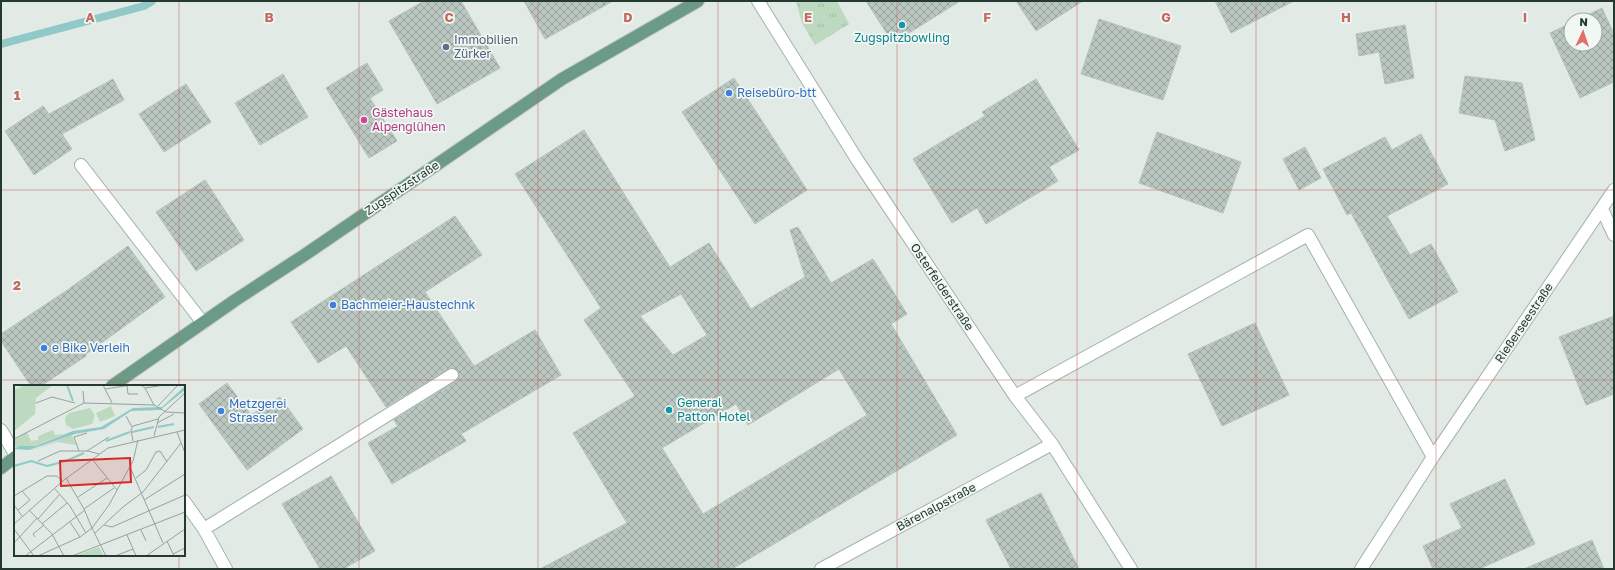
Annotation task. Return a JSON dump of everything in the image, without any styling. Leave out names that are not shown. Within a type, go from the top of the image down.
[{"type":"main road","name":"Zugspitzstraße","points":[[113,385],[234,301],[303,256],[562,79],[698,1]]},
{"type":"main road","points":[[1,468],[14,459]]},
{"type":"street","name":"Osterfelderstraße","points":[[758,1],[858,161],[1015,396],[1052,444],[1131,569]]},
{"type":"street","points":[[81,165],[203,323]]},
{"type":"street","name":"Rießerseestraße","points":[[1361,569],[1433,457],[1614,190]]},
{"type":"street","points":[[1602,209],[1614,235]]},
{"type":"street","points":[[1015,396],[1308,235],[1433,457]]},
{"type":"street","points":[[204,529],[452,375]]},
{"type":"street","points":[[1,430],[14,452]]},
{"type":"street","name":"Bärenalpstraße","points":[[821,569],[1052,444]]},
{"type":"street","points":[[185,502],[204,529],[226,569]]},
{"type":"green space","points":[[796,1],[837,1],[849,24],[815,45],[802,23]]},
{"type":"building","points":[[424,1],[461,1],[500,68],[437,104],[389,21]]},
{"type":"building","points":[[524,1],[613,1],[545,39]]},
{"type":"building","name":"Zugspitzbowling","points":[[866,1],[960,1],[893,43]]},
{"type":"building","points":[[1016,1],[1083,1],[1036,31]]},
{"type":"building","points":[[1215,1],[1294,1],[1231,33]]},
{"type":"building","points":[[1602,8],[1614,34],[1614,82],[1580,98],[1550,33],[1563,27],[1563,52],[1603,52],[1603,12],[1594,12]]},
{"type":"building","points":[[1099,19],[1181,46],[1163,100],[1081,74]]},
{"type":"building","points":[[1405,25],[1414,78],[1385,84],[1379,52],[1359,56],[1356,34]]},
{"type":"building","name":"Gästehaus Alpenglühen","points":[[367,63],[383,90],[370,98],[397,141],[369,158],[326,88]]},
{"type":"building","points":[[283,74],[308,117],[260,145],[235,103]]},
{"type":"building","points":[[1465,76],[1522,83],[1535,140],[1505,151],[1495,120],[1459,113]]},
{"type":"building","points":[[734,78],[807,190],[755,224],[682,112]]},
{"type":"building","points":[[113,79],[124,100],[62,134],[72,149],[34,175],[5,131],[43,106],[49,114]]},
{"type":"building","points":[[1036,79],[1079,150],[1049,167],[1058,181],[986,224],[977,208],[952,223],[913,159],[985,116],[982,112]]},
{"type":"building","points":[[186,84],[211,122],[164,152],[139,114]]},
{"type":"building","name":"General Patton Hotel","points":[[584,130],[670,267],[709,243],[751,309],[805,277],[790,230],[798,227],[831,283],[873,259],[907,314],[891,324],[957,435],[732,569],[540,569],[627,523],[573,433],[635,396],[584,320],[601,308],[515,174]],"holes":[[[681,294],[707,335],[673,355],[640,316]],[[839,369],[867,415],[703,514],[662,448],[736,404],[748,425]]]},
{"type":"building","points":[[1157,132],[1241,162],[1223,213],[1139,183]]},
{"type":"building","points":[[1421,134],[1448,184],[1387,216],[1410,255],[1431,244],[1458,292],[1409,319],[1351,213],[1347,215],[1323,169],[1385,137],[1392,150]]},
{"type":"building","points":[[1305,147],[1321,178],[1299,190],[1283,159]]},
{"type":"building","points":[[205,180],[244,240],[196,271],[156,212]]},
{"type":"building","points":[[455,216],[482,255],[425,292],[474,366],[535,330],[561,375],[461,434],[466,441],[392,484],[368,443],[398,426],[394,420],[456,381],[459,375],[458,371],[452,368],[448,369],[386,407],[346,346],[318,363],[291,322]]},
{"type":"building","points":[[128,246],[165,297],[86,354],[86,356],[42,385],[30,385],[1,341],[1,334],[66,291]]},
{"type":"building","points":[[1614,316],[1614,394],[1586,405],[1559,337]]},
{"type":"building","points":[[1255,323],[1289,395],[1222,426],[1188,354]]},
{"type":"building","points":[[227,383],[251,415],[280,397],[303,429],[247,470],[199,404]]},
{"type":"building","points":[[331,476],[375,551],[343,569],[320,569],[282,504]]},
{"type":"building","points":[[1505,479],[1535,544],[1479,569],[1433,569],[1423,546],[1462,528],[1450,504]]},
{"type":"building","points":[[1041,493],[1079,569],[1011,569],[986,520]]},
{"type":"building","points":[[1592,540],[1604,569],[1524,569]]},
{"type":"waterway","points":[[1,44],[144,6],[152,1]]},
{"type":"place","name":"Zugspitzbowling","points":[[902,25]]},
{"type":"place","name":"Immobilien Zürker","points":[[446,47]]},
{"type":"place","name":"Reisebüro-btt","points":[[729,93]]},
{"type":"place","name":"Gästehaus Alpenglühen","points":[[364,120]]},
{"type":"place","name":"Bachmeier-Haustechnk","points":[[333,305]]},
{"type":"place","name":"e Bike Verleih","points":[[44,348]]},
{"type":"place","name":"General Patton Hotel","points":[[669,410]]},
{"type":"place","name":"Metzgerei Strasser","points":[[221,411]]}]
